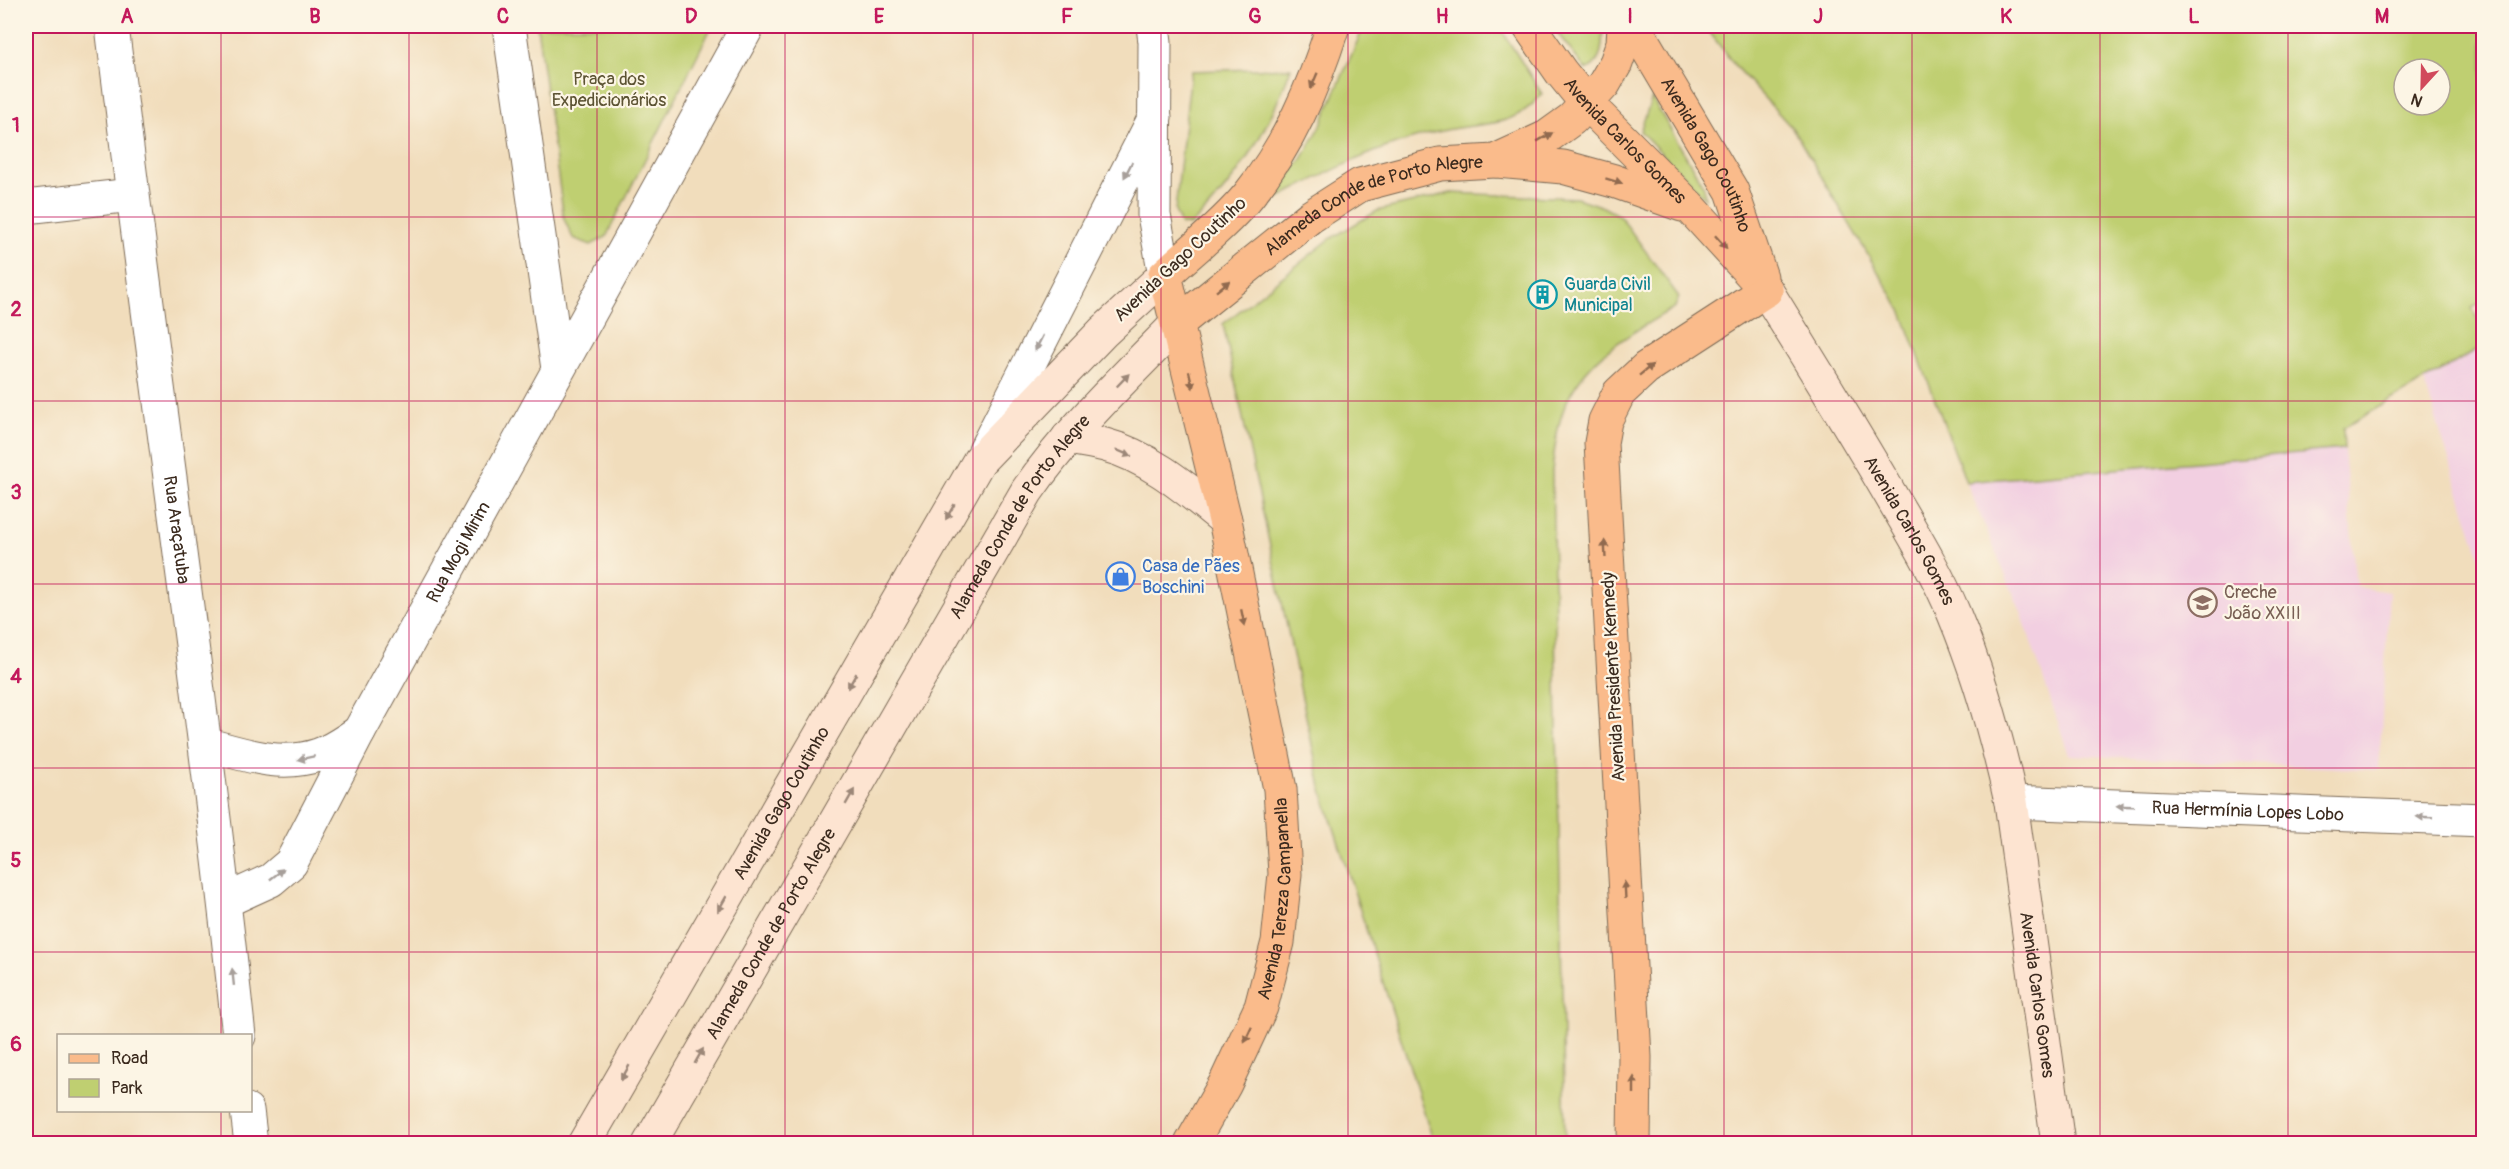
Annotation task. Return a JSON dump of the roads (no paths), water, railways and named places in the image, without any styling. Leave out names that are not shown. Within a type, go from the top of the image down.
[{"type":"main road","name":"Avenida Gago Coutinho","points":[[584,1143],[979,461],[1103,332],[1220,225],[1246,197],[1274,161],[1295,125],[1317,75],[1333,26]]},
{"type":"main road","name":"Avenida Carlos Gomes","points":[[1530,26],[1561,72],[1587,104],[1689,207],[1766,290],[1910,527],[1954,613],[1985,700],[2011,802],[2058,1143]]},
{"type":"main road","name":"Alameda Conde de Porto Alegre","points":[[649,1143],[1027,491],[1048,460],[1178,323],[1310,217],[1360,185],[1440,164],[1495,160],[1547,137],[1587,104],[1604,84],[1616,63],[1623,43],[1624,26]]},
{"type":"main road","name":"Avenida Gago Coutinho","points":[[1634,26],[1732,191],[1766,290]]},
{"type":"main road","points":[[1495,160],[1563,167],[1614,181],[1689,207]]},
{"type":"main road","name":"Avenida Tereza Campanella","points":[[1165,275],[1224,520],[1280,789],[1285,874],[1278,942],[1261,1007],[1226,1084],[1191,1143]]},
{"type":"main road","name":"Avenida Presidente Kennedy","points":[[1634,1143],[1635,1058],[1601,443],[1605,422],[1619,393],[1646,368],[1766,290]]},
{"type":"main road","points":[[1068,438],[1107,445],[1140,460],[1174,479],[1224,520]]},
{"type":"street","name":"Rua Araçatuba","points":[[112,26],[132,195],[225,901],[239,1034]]},
{"type":"street","points":[[509,26],[558,369]]},
{"type":"street","points":[[558,369],[748,26]]},
{"type":"street","points":[[1153,26],[1155,42],[1154,215],[1165,275]]},
{"type":"street","name":"Avenida Gago Coutinho","points":[[979,461],[1155,117]]},
{"type":"street","points":[[26,207],[132,195]]},
{"type":"street","name":"Rua Mogi Mirim","points":[[225,901],[271,880],[291,863],[358,732],[558,369]]},
{"type":"street","name":"Rua Mogi Mirim","points":[[205,744],[262,759],[292,761],[320,755],[358,732]]},
{"type":"street","name":"Rua Hermínia Lopes Lobo","points":[[2011,802],[2484,819]]},
{"type":"street","points":[[247,1112],[251,1143]]},
{"type":"place","name":"Guarda Civil Municipal","points":[[1543,294]]},
{"type":"place","name":"Casa de Pães Boschini","points":[[1121,576]]},
{"type":"place","name":"Creche João XXIII","points":[[2203,602]]},
{"type":"park label","name":"Praça dos Expedicionários","points":[[609,89]]}]
